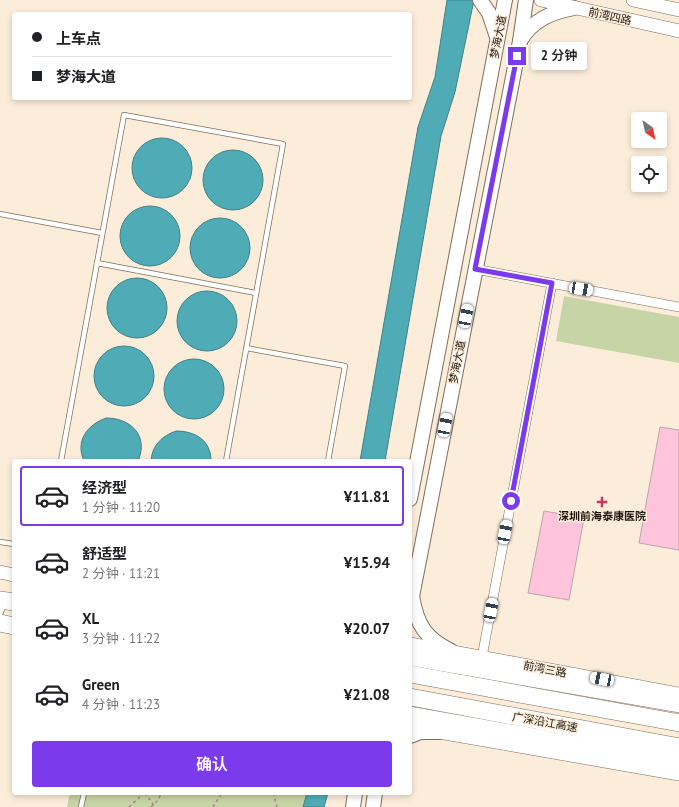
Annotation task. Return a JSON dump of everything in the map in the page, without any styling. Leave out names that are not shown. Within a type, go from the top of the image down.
[{"type":"highway","points":[[4,609],[12,623]]},
{"type":"highway","points":[[412,657],[679,704]]},
{"type":"highway","name":"广深沿江高速","points":[[412,674],[679,723]]},
{"type":"highway","name":"广深沿江高速","points":[[412,697],[679,747]]},
{"type":"highway","points":[[412,715],[679,763]]},
{"type":"main road","points":[[480,0],[489,13],[497,39]]},
{"type":"main road","name":"梦海大道","points":[[412,487],[505,0]]},
{"type":"main road","name":"梦海大道","points":[[412,597],[520,41],[526,0]]},
{"type":"main road","name":"前湾四路","points":[[541,0],[679,31]]},
{"type":"main road","name":"前湾四路","points":[[634,0],[679,10]]},
{"type":"main road","points":[[520,41],[530,28],[543,18],[558,11],[574,8]]},
{"type":"main road","points":[[0,572],[12,575]]},
{"type":"main road","points":[[412,604],[422,628],[432,640],[451,651]]},
{"type":"main road","name":"前湾三路","points":[[412,644],[679,694]]},
{"type":"main road","points":[[412,727],[679,774]]},
{"type":"main road","points":[[412,735],[421,732],[440,732]]},
{"type":"main road","points":[[353,807],[355,795]]},
{"type":"main road","points":[[373,807],[375,795]]},
{"type":"street","points":[[475,269],[679,306]]},
{"type":"street","points":[[482,657],[552,283]]},
{"type":"lane","points":[[61,459],[124,115],[282,144],[226,459]]},
{"type":"lane","points":[[0,214],[102,233]]},
{"type":"lane","points":[[97,263],[256,293]]},
{"type":"lane","points":[[246,348],[346,366],[328,459]]},
{"type":"lane","points":[[0,542],[12,544]]},
{"type":"lane","points":[[81,807],[84,795]]},
{"type":"path","points":[[129,807],[142,795]]},
{"type":"path","points":[[146,795],[154,806]]},
{"type":"path","points":[[151,807],[154,806],[161,795]]},
{"type":"path","points":[[213,807],[221,795]]},
{"type":"path","points":[[274,795],[277,807]]},
{"type":"green space","points":[[564,296],[679,317],[679,363],[556,341]]},
{"type":"green space","points":[[70,795],[306,795],[303,807],[67,807]]},
{"type":"water","points":[[447,0],[474,0],[455,92],[441,136],[385,459],[360,459],[418,127],[435,77]]},
{"type":"water","points":[[162,138],[179,143],[187,151],[192,168],[187,185],[179,193],[162,198],[145,193],[137,185],[132,168],[137,151],[145,143]]},
{"type":"water","points":[[233,150],[250,155],[258,163],[263,180],[258,197],[250,205],[233,210],[216,205],[208,197],[203,180],[208,163],[216,155]]},
{"type":"water","points":[[150,206],[167,211],[175,219],[180,236],[175,253],[167,261],[150,266],[133,261],[125,253],[120,236],[125,219],[133,211]]},
{"type":"water","points":[[220,218],[237,223],[245,231],[250,248],[245,265],[237,273],[220,278],[203,273],[195,265],[190,248],[195,231],[203,223]]},
{"type":"water","points":[[137,278],[154,283],[162,291],[167,308],[162,325],[154,333],[137,338],[120,333],[112,325],[107,308],[112,291],[120,283]]},
{"type":"water","points":[[207,291],[224,296],[232,304],[237,321],[232,338],[224,346],[207,351],[190,346],[182,338],[177,321],[182,304],[190,296]]},
{"type":"water","points":[[124,346],[141,351],[149,359],[154,376],[149,393],[141,401],[124,406],[107,401],[99,393],[94,376],[99,359],[107,351]]},
{"type":"water","points":[[194,359],[211,364],[219,372],[224,389],[219,406],[211,414],[194,419],[177,414],[169,406],[164,389],[169,372],[177,364]]},
{"type":"water","points":[[106,418],[115,419],[123,421],[136,430],[141,444],[141,452],[139,459],[83,459],[81,447],[84,435],[88,429]]},
{"type":"water","points":[[176,431],[183,431],[201,438],[208,447],[211,459],[151,459],[153,450],[162,438]]},
{"type":"water","points":[[306,795],[327,795],[324,807],[303,807]]},
{"type":"building","points":[[660,427],[679,430],[679,550],[639,543]]},
{"type":"building","points":[[544,511],[584,518],[569,600],[528,593]]},
{"type":"place","name":"深圳前海泰康医院","points":[[602,502]]},
{"type":"route","points":[[511,501],[552,283],[475,269],[517,56]]}]
